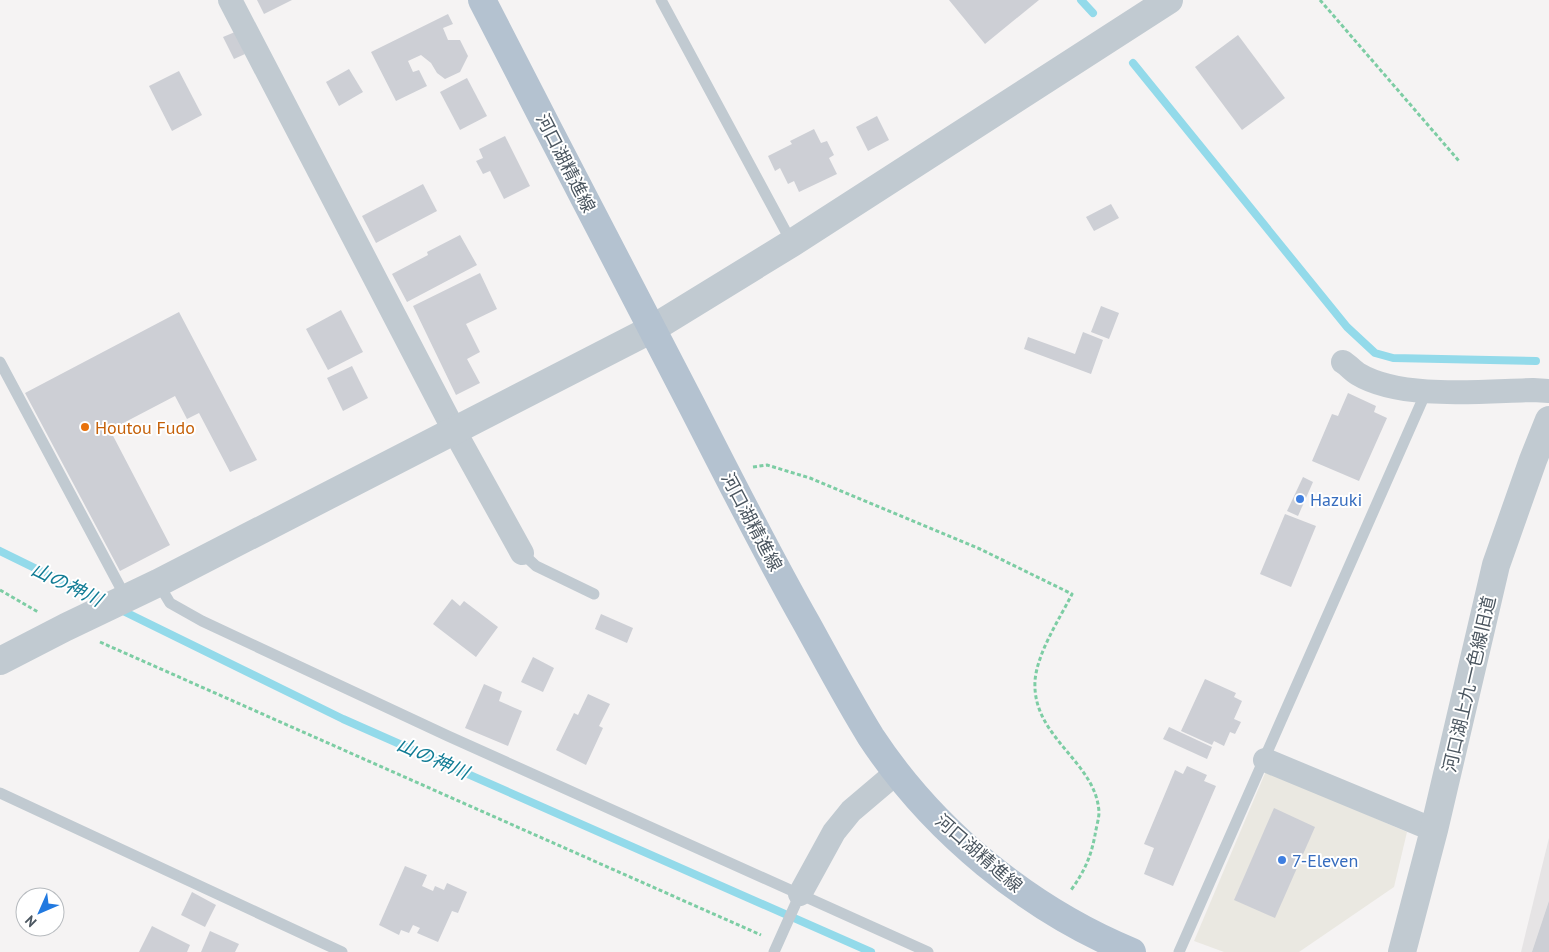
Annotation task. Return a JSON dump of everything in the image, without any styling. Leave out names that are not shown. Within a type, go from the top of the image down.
[{"type":"main road","name":"河口湖精進線","points":[[482,0],[778,572],[872,738],[897,772],[932,813],[995,871],[1050,910],[1081,928],[1132,952]]},
{"type":"street","points":[[230,0],[455,432],[522,553]]},
{"type":"street","points":[[0,661],[71,624],[158,584],[652,329],[792,243],[1169,0]]},
{"type":"street","points":[[1343,362],[1358,374],[1378,383],[1426,392],[1533,390],[1549,392]]},
{"type":"street","name":"河口湖上九一色線旧道","points":[[1402,952],[1434,830],[1496,565],[1549,420]]},
{"type":"street","points":[[1264,760],[1434,830]]},
{"type":"street","points":[[798,898],[834,832],[851,811],[897,772]]},
{"type":"lane","points":[[661,0],[792,243]]},
{"type":"lane","points":[[0,362],[126,598]]},
{"type":"lane","points":[[1179,952],[1426,392]]},
{"type":"lane","points":[[522,553],[536,566],[594,594]]},
{"type":"lane","points":[[158,584],[170,603],[202,621],[798,898],[928,952]]},
{"type":"lane","points":[[0,793],[342,952]]},
{"type":"lane","points":[[778,943],[798,898]]},
{"type":"path","points":[[1320,0],[1459,161]]},
{"type":"path","points":[[725,471],[767,465],[810,478],[980,549],[1072,594],[1041,656],[1035,682],[1038,707],[1051,733],[1090,782],[1099,813],[1094,840],[1084,872],[1070,893],[1050,910]]},
{"type":"path","points":[[0,590],[71,624],[778,943]]},
{"type":"shaded area","points":[[1266,771],[1407,832],[1394,887],[1299,952],[1224,952],[1194,941]]},
{"type":"shaded area","points":[[1549,838],[1549,952],[1521,952]]},
{"type":"building","points":[[257,0],[292,0],[264,14]]},
{"type":"building","points":[[949,0],[1039,0],[985,44]]},
{"type":"building","points":[[448,14],[453,24],[443,28],[448,40],[460,40],[468,56],[460,72],[445,79],[421,55],[408,61],[413,72],[419,70],[427,86],[396,101],[371,52]]},
{"type":"building","points":[[235,32],[245,54],[234,59],[223,37]]},
{"type":"building","points":[[1238,35],[1285,98],[1242,130],[1195,67]]},
{"type":"building","points":[[349,69],[363,92],[339,106],[326,82]]},
{"type":"building","points":[[179,71],[202,115],[172,131],[149,86]]},
{"type":"building","points":[[467,78],[487,116],[460,130],[440,92]]},
{"type":"building","points":[[877,116],[889,140],[868,151],[856,127]]},
{"type":"building","points":[[814,129],[821,143],[827,141],[834,155],[829,158],[837,174],[799,192],[794,181],[788,184],[780,168],[775,171],[768,156],[792,144],[790,141]]},
{"type":"building","points":[[505,136],[530,186],[504,199],[490,171],[483,174],[476,161],[483,158],[479,149]]},
{"type":"building","points":[[423,184],[437,211],[376,243],[362,216]]},
{"type":"building","points":[[1111,204],[1119,218],[1094,231],[1086,217]]},
{"type":"building","points":[[460,235],[477,265],[407,302],[392,274],[428,255],[427,252]]},
{"type":"building","points":[[480,273],[497,309],[466,324],[480,352],[467,359],[480,383],[456,395],[413,306]]},
{"type":"building","points":[[1101,306],[1119,313],[1109,339],[1091,332]]},
{"type":"building","points":[[341,310],[363,352],[328,370],[306,329]]},
{"type":"building","points":[[179,312],[257,460],[230,472],[199,413],[187,419],[175,396],[110,430],[170,545],[120,571],[25,393]]},
{"type":"building","points":[[1083,332],[1103,340],[1091,374],[1024,349],[1028,337],[1075,354]]},
{"type":"building","points":[[352,366],[368,398],[343,411],[327,378]]},
{"type":"building","points":[[1348,393],[1376,406],[1374,412],[1387,418],[1359,481],[1312,461],[1332,414],[1338,416]]},
{"type":"building","points":[[1303,477],[1313,482],[1298,516],[1287,511]]},
{"type":"building","points":[[1285,514],[1316,526],[1291,587],[1260,574]]},
{"type":"building","points":[[452,599],[460,606],[464,601],[498,627],[476,657],[433,624]]},
{"type":"building","points":[[601,614],[633,628],[627,643],[595,629]]},
{"type":"building","points":[[533,657],[554,668],[543,692],[521,682]]},
{"type":"building","points":[[1205,679],[1236,693],[1234,697],[1242,701],[1234,719],[1241,722],[1235,734],[1230,732],[1224,746],[1214,741],[1212,745],[1181,731]]},
{"type":"building","points":[[484,684],[502,692],[499,701],[522,711],[508,746],[465,728]]},
{"type":"building","points":[[588,694],[610,704],[599,726],[603,728],[586,765],[556,750],[574,713],[578,715]]},
{"type":"building","points":[[1169,727],[1212,747],[1207,759],[1163,739]]},
{"type":"building","points":[[1187,766],[1207,775],[1204,781],[1216,786],[1173,886],[1144,874],[1154,848],[1144,844],[1175,770],[1183,774]]},
{"type":"building","points":[[1274,808],[1315,827],[1275,918],[1234,900]]},
{"type":"building","points":[[405,866],[427,875],[422,886],[433,891],[435,886],[444,890],[447,883],[467,892],[458,913],[452,911],[438,942],[417,933],[420,928],[413,925],[409,933],[401,930],[399,935],[379,925]]},
{"type":"building","points":[[192,892],[216,905],[205,927],[181,915]]},
{"type":"building","points":[[1549,901],[1549,952],[1532,952]]},
{"type":"building","points":[[152,926],[190,945],[187,952],[139,952]]},
{"type":"building","points":[[210,931],[239,944],[235,952],[201,952]]},
{"type":"waterway","points":[[1081,0],[1093,13]]},
{"type":"waterway","points":[[1133,63],[1347,327],[1375,353],[1393,358],[1536,361]]},
{"type":"waterway","name":"山の神川","points":[[0,551],[104,602]]},
{"type":"waterway","name":"山の神川","points":[[119,609],[343,719],[871,952]]},
{"type":"place","name":"Houtou Fudo","points":[[85,427]]},
{"type":"place","name":"Hazuki","points":[[1300,499]]},
{"type":"place","name":"7-Eleven","points":[[1282,860]]}]
